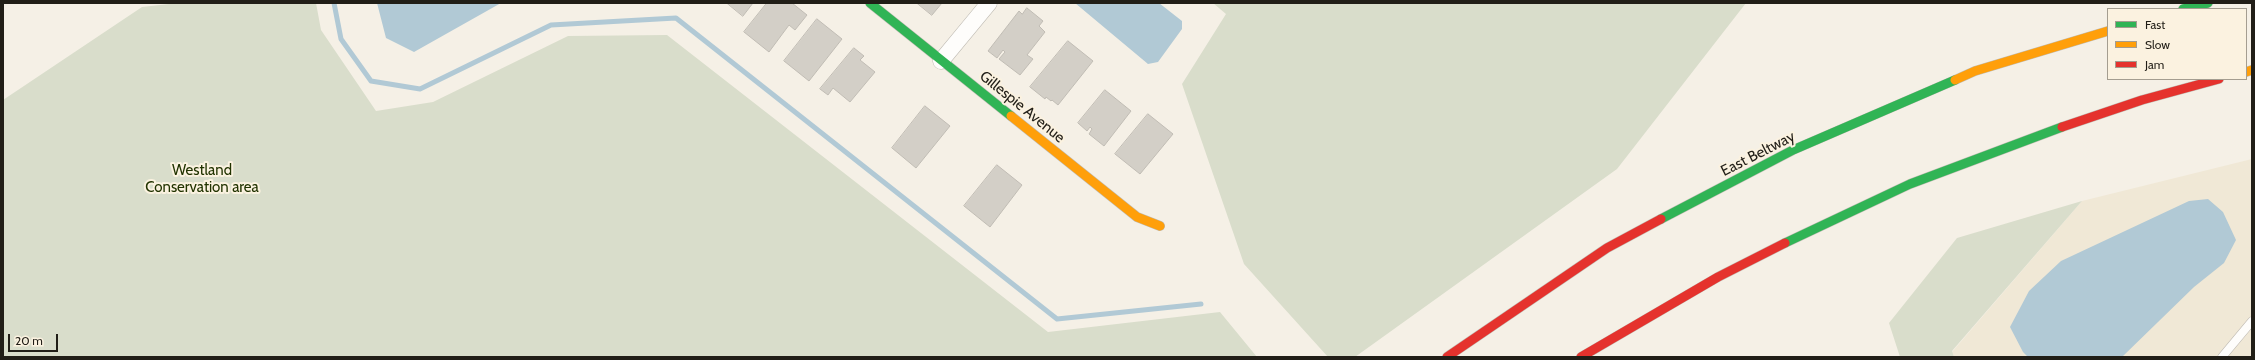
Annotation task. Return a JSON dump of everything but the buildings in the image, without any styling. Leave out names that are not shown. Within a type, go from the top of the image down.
[{"type":"main road","name":"Gillespie Avenue","points":[[870,3],[1137,217],[1160,226]]},
{"type":"main road","points":[[2187,8],[2208,3]]},
{"type":"main road","name":"East Beltway","points":[[1448,357],[1607,248],[1794,150],[1974,71],[2107,31]]},
{"type":"main road","points":[[1581,357],[1718,277],[1778,246],[1910,184],[2142,100],[2214,80]]},
{"type":"street","points":[[942,61],[989,3]]},
{"type":"lane","points":[[2222,357],[2252,321]]},
{"type":"shaded area","points":[[2252,159],[2252,357],[1954,357],[1952,352],[2082,201]]},
{"type":"green space","name":"Westland Conservation area","points":[[178,3],[316,3],[321,30],[376,111],[433,102],[568,36],[667,35],[1048,332],[1220,312],[1257,357],[3,357],[3,100],[142,7]]},
{"type":"green space","points":[[1213,3],[1746,3],[1617,169],[1355,357],[1328,357],[1244,264],[1182,84],[1226,14]]},
{"type":"green space","points":[[2082,201],[1952,351],[1954,357],[1900,357],[1889,323],[1957,238]]},
{"type":"water","points":[[377,3],[501,3],[414,52],[386,38]]},
{"type":"water","points":[[1075,3],[1159,3],[1182,21],[1182,29],[1158,62],[1148,64]]},
{"type":"water","points":[[2208,199],[2223,212],[2236,240],[2224,263],[2194,287],[2122,357],[2028,357],[2023,352],[2010,327],[2029,291],[2061,261],[2189,201]]},
{"type":"waterway","points":[[334,3],[341,39],[371,81],[420,89],[551,25],[676,18],[1057,319],[1201,304]]},
{"type":"traffic: fast","points":[[870,3],[1011,116]]},
{"type":"traffic: fast","points":[[2187,8],[2208,3]]},
{"type":"traffic: fast","points":[[1661,219],[1793,150],[1955,80]]},
{"type":"traffic: fast","points":[[1785,243],[1910,184],[2062,127]]},
{"type":"traffic: slow","points":[[1955,80],[1975,71],[2107,31]]},
{"type":"traffic: slow","points":[[2247,72],[2252,70]]},
{"type":"traffic: slow","points":[[1011,116],[1137,217],[1160,226]]},
{"type":"traffic: jam","points":[[2062,127],[2142,100],[2215,80]]},
{"type":"traffic: jam","points":[[1447,357],[1607,248],[1661,219]]},
{"type":"traffic: jam","points":[[1581,357],[1718,277],[1785,243]]}]
